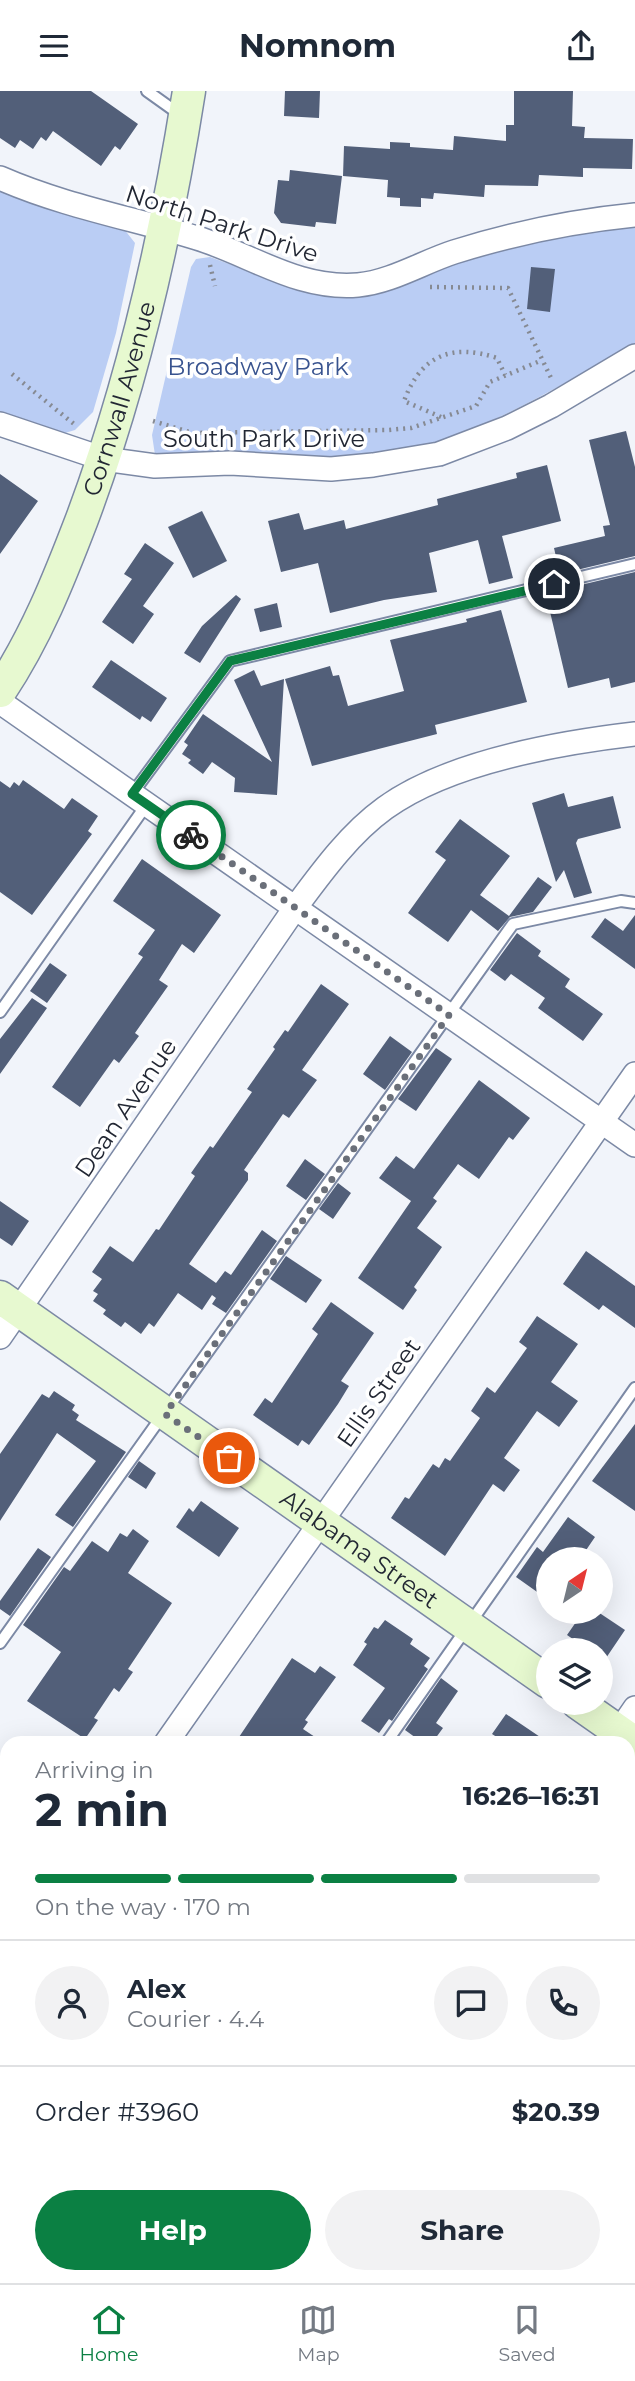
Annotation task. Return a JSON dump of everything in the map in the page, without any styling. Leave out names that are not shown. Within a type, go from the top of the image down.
[{"type":"main road","name":"Cornwall Avenue","points":[[2,687],[53,595],[104,459],[133,367],[164,229],[187,104]]},
{"type":"main road","name":"Alabama Street","points":[[9,1304],[536,1674]]},
{"type":"main road","points":[[598,1715],[625,1731]]},
{"type":"street","name":"North Park Drive","points":[[0,179],[78,208],[164,229],[219,246],[282,274],[321,283],[354,285],[377,281],[455,252],[495,242],[635,215]]},
{"type":"street","name":"South Park Drive","points":[[0,424],[104,459],[155,466],[230,463],[311,469],[406,461],[439,454],[507,428],[551,406],[635,356]]},
{"type":"street","points":[[2,687],[139,799],[635,1145]]},
{"type":"street","name":"Dean Avenue","points":[[0,1337],[9,1304],[295,908],[349,842],[384,809],[412,792],[497,761],[602,738],[635,734]]},
{"type":"street","name":"Ellis Street","points":[[171,1736],[635,1074]]},
{"type":"lane","points":[[147,91],[187,104]]},
{"type":"lane","points":[[0,1012],[230,661],[635,564]]},
{"type":"lane","points":[[0,1643],[513,924],[621,901],[635,903]]},
{"type":"lane","points":[[391,1736],[635,1388]]},
{"type":"path","points":[[212,273],[215,286]]},
{"type":"path","points":[[429,287],[508,288],[540,361],[557,389]]},
{"type":"path","points":[[442,418],[404,401],[415,379],[434,359],[451,352],[478,352],[497,358],[505,375]]},
{"type":"path","points":[[153,421],[193,433],[411,428],[476,406],[490,381],[540,361]]},
{"type":"path","points":[[12,374],[80,430]]},
{"type":"green space","name":"Broadway Park","points":[[0,188],[124,229],[135,243],[116,333],[93,412],[75,430],[65,433],[0,415]]},
{"type":"green space","name":"Broadway Park","points":[[635,222],[635,346],[494,420],[435,443],[377,456],[335,458],[155,455],[152,435],[191,267],[196,259],[210,257],[295,288],[429,271],[530,241]]},
{"type":"building","points":[[0,91],[91,91],[138,124],[120,150],[115,146],[101,166],[53,131],[46,141],[41,137],[33,149],[20,140],[15,148],[0,138]]},
{"type":"building","points":[[285,91],[320,91],[319,118],[284,116]]},
{"type":"building","points":[[514,91],[573,91],[572,126],[585,127],[584,138],[633,139],[632,169],[583,168],[583,177],[539,175],[538,186],[485,185],[484,197],[434,193],[433,199],[421,198],[421,207],[400,206],[400,198],[387,197],[388,180],[343,176],[344,146],[390,149],[390,142],[410,143],[410,147],[453,150],[454,136],[506,141],[506,125],[514,125]]},
{"type":"building","points":[[290,170],[342,176],[336,224],[316,222],[315,227],[281,223],[274,213],[278,180],[289,181]]},
{"type":"building","points":[[531,267],[555,269],[550,312],[527,309]]},
{"type":"building","points":[[626,431],[635,467],[635,556],[560,574],[554,548],[605,536],[603,526],[610,525],[589,440]]},
{"type":"building","points":[[547,465],[561,521],[502,536],[513,578],[489,584],[478,540],[429,553],[437,592],[384,600],[330,613],[318,563],[281,572],[268,521],[299,513],[304,530],[344,520],[346,529],[438,505],[437,499],[517,478],[516,473]]},
{"type":"building","points":[[0,474],[38,501],[0,554]]},
{"type":"building","points":[[202,511],[227,561],[193,578],[168,527]]},
{"type":"building","points":[[145,543],[174,563],[143,606],[154,614],[133,644],[102,622],[132,579],[124,574]]},
{"type":"building","points":[[635,572],[635,682],[611,688],[609,678],[568,688],[547,599],[565,594],[564,589]]},
{"type":"building","points":[[236,595],[241,599],[200,663],[184,653],[202,626]]},
{"type":"building","points":[[277,603],[282,627],[260,632],[254,609]]},
{"type":"building","points":[[501,610],[527,702],[435,725],[437,734],[312,766],[285,679],[330,666],[333,676],[339,675],[348,706],[404,691],[390,640],[467,622],[466,619]]},
{"type":"building","points":[[111,660],[167,698],[151,722],[142,716],[140,720],[92,687]]},
{"type":"building","points":[[254,670],[261,686],[284,679],[277,795],[234,792],[235,778],[212,762],[203,774],[188,763],[191,760],[182,754],[188,745],[184,742],[203,714],[272,762],[234,680]]},
{"type":"building","points":[[23,780],[64,809],[72,798],[98,816],[88,831],[92,834],[32,915],[0,892],[0,781],[10,788],[14,782],[19,786]]},
{"type":"building","points":[[564,793],[568,807],[613,796],[621,828],[578,839],[576,843],[592,893],[574,898],[564,870],[556,882],[532,803]]},
{"type":"building","points":[[460,819],[510,856],[480,895],[509,916],[538,877],[552,887],[533,912],[510,917],[498,931],[471,910],[448,942],[408,913],[446,860],[435,852]]},
{"type":"building","points":[[142,859],[221,915],[194,953],[182,944],[159,980],[168,986],[135,1033],[139,1036],[119,1063],[114,1059],[80,1107],[52,1087],[143,957],[138,954],[155,930],[113,901]]},
{"type":"building","points":[[635,915],[635,969],[591,937],[605,918],[623,931]]},
{"type":"building","points":[[517,933],[541,951],[538,956],[570,979],[565,987],[603,1014],[583,1041],[538,1008],[545,998],[511,974],[505,981],[490,970]]},
{"type":"building","points":[[50,963],[67,975],[47,1003],[30,991]]},
{"type":"building","points":[[321,984],[349,1004],[302,1070],[317,1080],[289,1118],[283,1114],[244,1170],[248,1173],[248,1180],[189,1264],[216,1283],[225,1271],[231,1275],[262,1230],[277,1241],[226,1313],[212,1304],[216,1298],[212,1295],[202,1310],[178,1293],[154,1327],[149,1323],[141,1334],[125,1322],[121,1327],[103,1314],[106,1310],[93,1301],[98,1294],[93,1291],[102,1279],[92,1272],[110,1246],[133,1262],[156,1229],[159,1230],[195,1176],[191,1173],[210,1146],[213,1148],[252,1092],[247,1089],[275,1049],[273,1047],[285,1030],[288,1032]]},
{"type":"building","points":[[32,998],[47,1008],[0,1074],[0,1039]]},
{"type":"building","points":[[390,1036],[412,1052],[385,1090],[363,1074]]},
{"type":"building","points":[[436,1048],[452,1059],[416,1111],[398,1099]]},
{"type":"building","points":[[479,1080],[530,1118],[513,1140],[509,1137],[479,1179],[458,1164],[433,1198],[437,1201],[417,1228],[442,1247],[414,1287],[417,1290],[403,1310],[358,1278],[411,1201],[379,1178],[396,1156],[414,1169]]},
{"type":"building","points":[[305,1159],[325,1174],[306,1200],[286,1186]]},
{"type":"building","points":[[338,1183],[351,1193],[333,1219],[319,1209]]},
{"type":"building","points":[[0,1201],[29,1221],[12,1246],[0,1238]]},
{"type":"building","points":[[586,1251],[635,1286],[635,1328],[603,1305],[599,1310],[563,1284]]},
{"type":"building","points":[[286,1256],[322,1280],[306,1303],[270,1279]]},
{"type":"building","points":[[331,1302],[374,1333],[341,1381],[349,1386],[338,1404],[309,1445],[302,1440],[298,1446],[253,1415],[265,1398],[272,1403],[318,1334],[312,1329]]},
{"type":"building","points":[[537,1316],[578,1344],[551,1382],[578,1401],[559,1427],[537,1411],[504,1458],[520,1470],[504,1492],[493,1484],[445,1556],[391,1518],[405,1497],[409,1499],[433,1464],[439,1468],[445,1458],[450,1461],[480,1418],[471,1411],[487,1387],[495,1393],[527,1348],[519,1342]]},
{"type":"building","points":[[54,1391],[75,1405],[72,1410],[79,1415],[76,1420],[126,1452],[73,1527],[55,1515],[96,1461],[57,1433],[0,1521],[0,1454],[42,1394],[49,1398]]},
{"type":"building","points":[[635,1424],[635,1511],[592,1481]]},
{"type":"building","points":[[139,1461],[156,1473],[146,1489],[128,1477]]},
{"type":"building","points":[[201,1501],[239,1528],[219,1557],[176,1527],[189,1508],[193,1512]]},
{"type":"building","points":[[568,1517],[595,1537],[588,1547],[547,1547]]},
{"type":"building","points":[[133,1529],[149,1541],[128,1573],[172,1603],[128,1669],[133,1672],[119,1692],[114,1688],[94,1718],[98,1720],[87,1736],[80,1736],[27,1701],[61,1652],[23,1625],[64,1567],[70,1571],[92,1541],[108,1552],[120,1533],[127,1537]]},
{"type":"building","points":[[38,1548],[51,1557],[10,1616],[0,1609],[0,1601]]},
{"type":"building","points":[[536,1548],[536,1591],[516,1577]]},
{"type":"building","points":[[385,1620],[413,1639],[410,1644],[430,1658],[424,1666],[428,1669],[392,1721],[389,1719],[379,1733],[361,1721],[385,1688],[353,1665],[374,1627],[378,1629]]},
{"type":"building","points":[[613,1622],[625,1630],[613,1648],[613,1638],[571,1638],[567,1635],[575,1624]]},
{"type":"building","points":[[292,1658],[315,1673],[320,1666],[336,1677],[305,1720],[308,1722],[303,1729],[314,1736],[240,1736]]},
{"type":"building","points":[[441,1678],[458,1691],[436,1723],[443,1728],[437,1736],[413,1736],[405,1730]]},
{"type":"building","points":[[506,1714],[539,1736],[495,1736],[492,1734]]},
{"type":"way so far","points":[[191,835],[449,1015],[165,1414],[229,1458]]},
{"type":"route","points":[[191,835],[132,794],[230,661],[554,584]]}]
